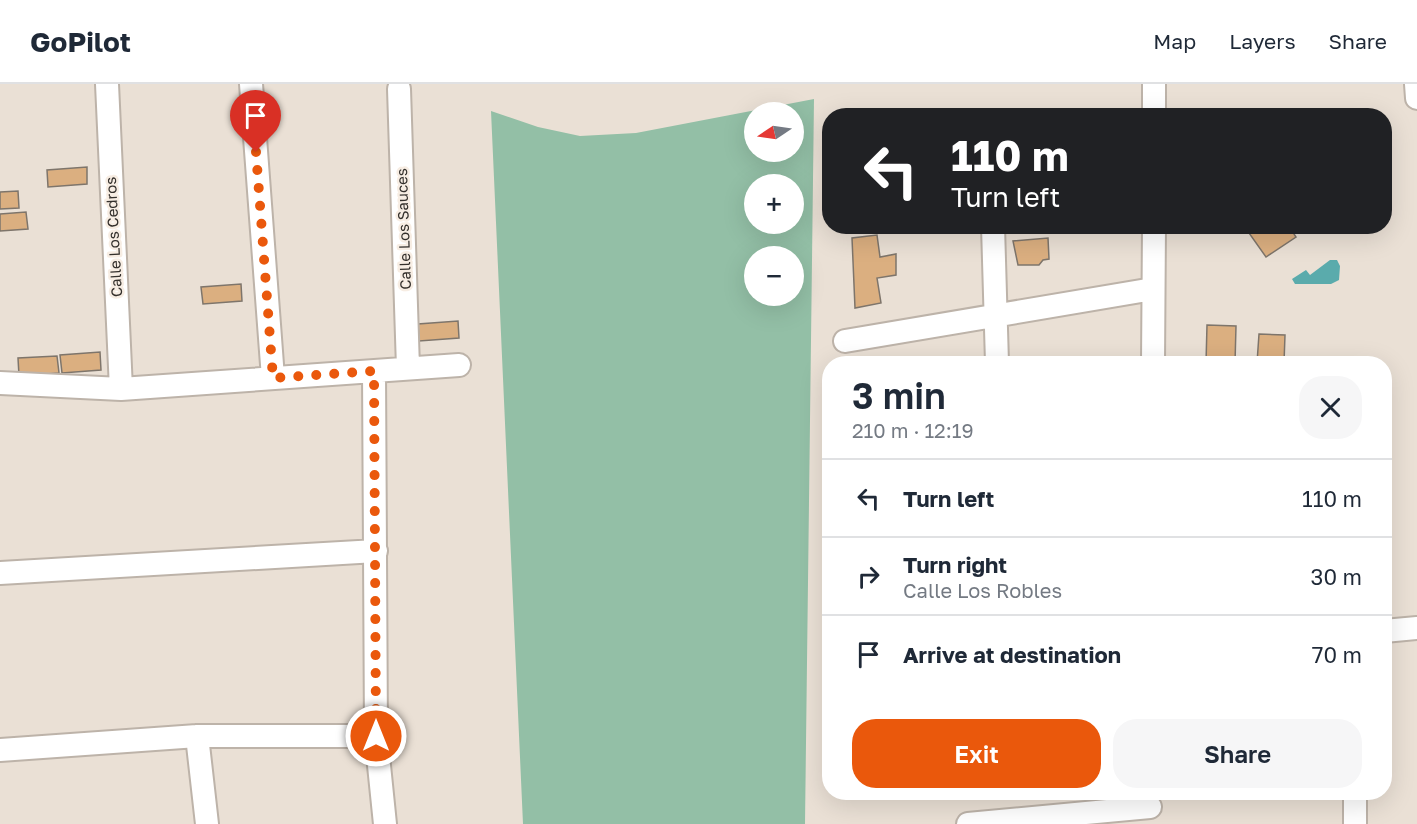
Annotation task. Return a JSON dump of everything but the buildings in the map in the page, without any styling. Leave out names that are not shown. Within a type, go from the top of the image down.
[{"type":"street","name":"Calle Los Cedros","points":[[107,84],[121,389]]},
{"type":"street","points":[[251,84],[273,378]]},
{"type":"street","points":[[1154,84],[1154,108]]},
{"type":"street","points":[[1416,84],[1417,98]]},
{"type":"street","name":"Calle Los Sauces","points":[[399,89],[408,368]]},
{"type":"street","points":[[993,234],[996,356]]},
{"type":"street","points":[[1153,356],[1154,234]]},
{"type":"street","points":[[845,341],[1153,289]]},
{"type":"street","points":[[0,383],[121,389],[459,365]]},
{"type":"street","points":[[374,371],[376,736],[385,824]]},
{"type":"street","points":[[0,573],[376,551]]},
{"type":"street","points":[[1392,630],[1417,628]]},
{"type":"street","points":[[0,750],[197,736],[376,736]]},
{"type":"street","points":[[197,736],[207,824]]},
{"type":"street","points":[[1355,800],[1355,824]]},
{"type":"street","points":[[968,824],[1151,808]]},
{"type":"green space","points":[[814,99],[805,824],[523,824],[491,111],[538,127],[580,136],[636,133],[744,112],[744,162],[804,162],[804,102],[798,102]]},
{"type":"water","points":[[1330,260],[1337,260],[1340,266],[1339,280],[1331,284],[1295,284],[1292,279],[1306,270],[1310,275]]},
{"type":"route","points":[[256,152],[273,378],[374,371],[376,736]]}]
